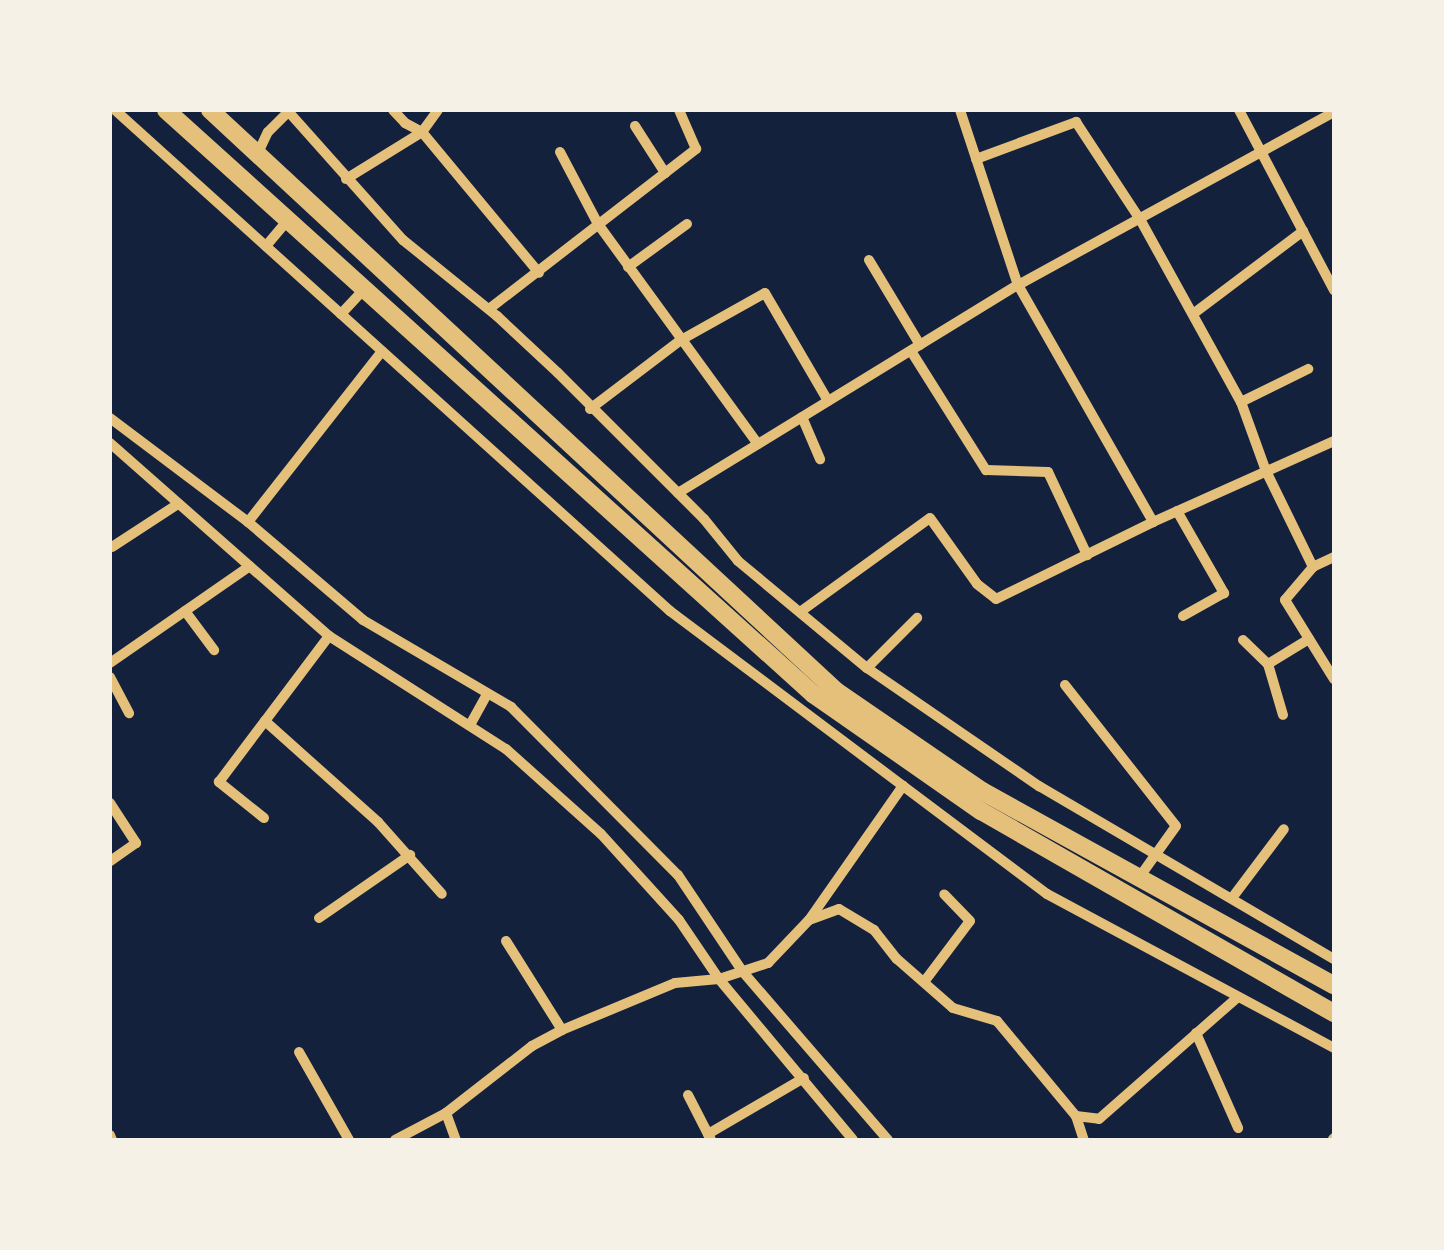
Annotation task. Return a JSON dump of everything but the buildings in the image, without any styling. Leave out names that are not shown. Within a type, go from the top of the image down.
[{"type":"main road","points":[[166,110],[813,694],[980,812],[1334,1013]]},
{"type":"main road","points":[[210,110],[836,691],[982,791],[1137,880],[1334,985]]},
{"type":"street","points":[[115,110],[670,611],[1046,894],[1334,1048]]},
{"type":"street","points":[[393,110],[404,124],[422,132],[539,273]]},
{"type":"street","points":[[346,179],[422,132],[438,110]]},
{"type":"street","points":[[488,309],[696,148],[679,110]]},
{"type":"street","points":[[960,110],[1018,286],[1153,522]]},
{"type":"street","points":[[1239,110],[1334,290]]},
{"type":"street","points":[[258,153],[268,132],[288,111],[403,240],[488,309],[678,493],[738,561],[868,668],[1039,786],[1334,959]]},
{"type":"street","points":[[678,493],[1018,286],[1334,112]]},
{"type":"street","points":[[976,159],[1076,122],[1141,220],[1242,402],[1266,471],[1313,567]]},
{"type":"street","points":[[635,126],[665,173]]},
{"type":"street","points":[[560,152],[598,224],[758,444]]},
{"type":"street","points":[[266,246],[288,220]]},
{"type":"street","points":[[628,267],[688,224]]},
{"type":"street","points":[[1193,314],[1303,231]]},
{"type":"street","points":[[868,260],[986,470],[1048,472],[1087,555]]},
{"type":"street","points":[[341,314],[364,289]]},
{"type":"street","points":[[590,409],[681,340],[765,293],[828,401]]},
{"type":"street","points":[[248,522],[382,351]]},
{"type":"street","points":[[1242,402],[1308,370]]},
{"type":"street","points":[[802,417],[820,459]]},
{"type":"street","points":[[110,418],[248,522],[363,620],[510,707],[678,874],[743,972],[888,1140]]},
{"type":"street","points":[[800,612],[930,518],[978,584],[996,599],[1153,522],[1334,441]]},
{"type":"street","points":[[110,443],[329,636],[506,749],[601,834],[679,920],[719,980],[852,1139],[874,1124]]},
{"type":"street","points":[[112,547],[178,504]]},
{"type":"street","points":[[1178,511],[1224,593],[1183,616]]},
{"type":"street","points":[[1334,558],[1313,567],[1285,600],[1334,679]]},
{"type":"street","points":[[110,663],[250,566]]},
{"type":"street","points":[[185,612],[214,650]]},
{"type":"street","points":[[868,668],[917,618]]},
{"type":"street","points":[[264,818],[219,782],[329,636]]},
{"type":"street","points":[[1268,664],[1309,639]]},
{"type":"street","points":[[1243,640],[1268,664],[1283,715]]},
{"type":"street","points":[[110,677],[128,713]]},
{"type":"street","points":[[1064,685],[1176,826],[1137,880]]},
{"type":"street","points":[[470,725],[487,694]]},
{"type":"street","points":[[265,722],[410,855],[442,894]]},
{"type":"street","points":[[395,1140],[446,1114],[532,1046],[562,1030],[676,983],[719,980],[768,964],[809,920],[903,786]]},
{"type":"street","points":[[110,802],[136,843],[110,860]]},
{"type":"street","points":[[1232,898],[1284,829]]},
{"type":"street","points":[[319,918],[410,855]]},
{"type":"street","points":[[924,982],[970,921],[944,894]]},
{"type":"street","points":[[809,920],[838,909],[874,930],[953,1008],[997,1021],[1076,1116],[1084,1140]]},
{"type":"street","points":[[506,941],[562,1030]]},
{"type":"street","points":[[1076,1116],[1099,1119],[1238,997]]},
{"type":"street","points":[[1196,1033],[1238,1128]]},
{"type":"street","points":[[298,1052],[349,1140]]},
{"type":"street","points":[[688,1095],[710,1137],[804,1078]]},
{"type":"street","points":[[446,1114],[456,1140]]}]
